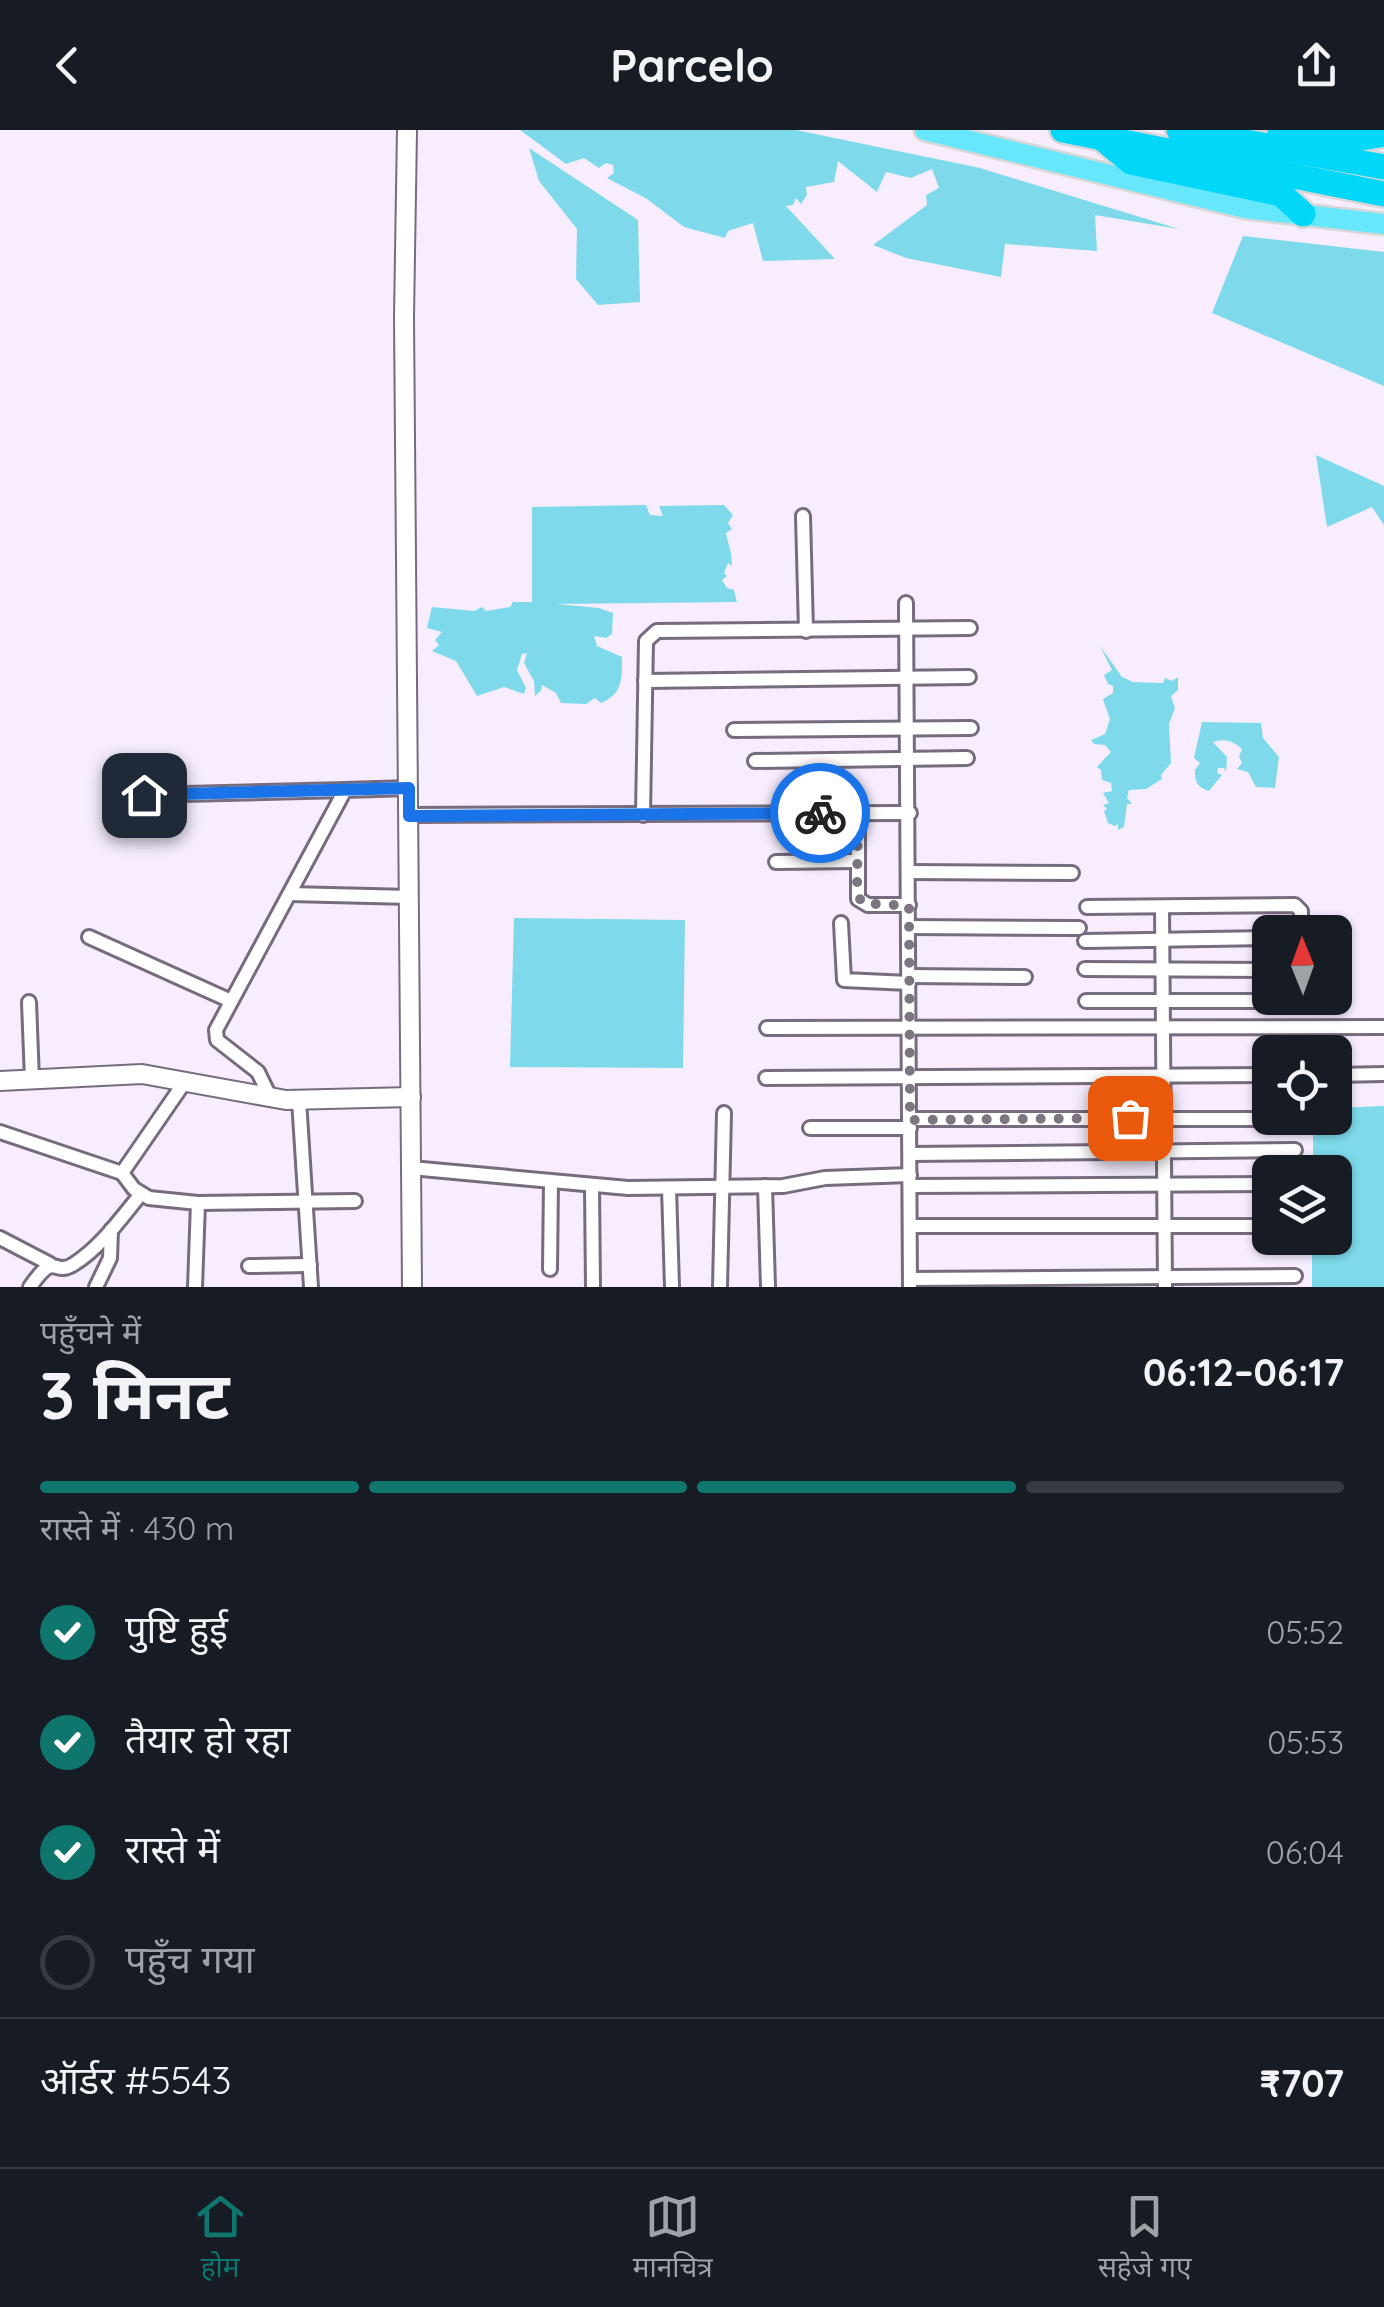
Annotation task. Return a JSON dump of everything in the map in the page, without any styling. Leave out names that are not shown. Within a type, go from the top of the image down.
[{"type":"highway","points":[[1062,130],[1384,194]]},
{"type":"highway","points":[[1179,130],[1384,167]]},
{"type":"highway","points":[[1280,130],[1350,140],[1384,134]]},
{"type":"highway","points":[[1102,138],[1130,162],[1282,194],[1302,214]]},
{"type":"main road","points":[[407,130],[404,317],[412,1287]]},
{"type":"main road","points":[[925,130],[1245,208],[1384,224]]},
{"type":"main road","points":[[0,1081],[142,1074],[271,1098],[412,1097]]},
{"type":"street","points":[[803,516],[806,631]]},
{"type":"street","points":[[906,603],[910,1283],[1294,1276]]},
{"type":"street","points":[[643,815],[646,641],[657,631],[970,628]]},
{"type":"street","points":[[646,681],[969,677]]},
{"type":"street","points":[[734,730],[971,728]]},
{"type":"street","points":[[755,761],[968,758]]},
{"type":"street","points":[[144,795],[409,788]]},
{"type":"street","points":[[271,1098],[258,1072],[215,1036],[346,790]]},
{"type":"street","points":[[858,812],[857,893],[862,903],[909,906]]},
{"type":"street","points":[[409,816],[910,813]]},
{"type":"street","points":[[776,862],[858,861]]},
{"type":"street","points":[[909,872],[1072,873]]},
{"type":"street","points":[[290,894],[410,897]]},
{"type":"street","points":[[1087,907],[1295,905],[1301,915]]},
{"type":"street","points":[[1162,906],[1164,1281]]},
{"type":"street","points":[[841,923],[844,980],[1025,977]]},
{"type":"street","points":[[909,927],[1162,940],[1252,938]]},
{"type":"street","points":[[89,937],[231,1001]]},
{"type":"street","points":[[1085,969],[1252,970]]},
{"type":"street","points":[[1086,1001],[1252,1001]]},
{"type":"street","points":[[29,1002],[32,1080]]},
{"type":"street","points":[[767,1028],[1384,1027]]},
{"type":"street","points":[[1352,1075],[1384,1074]]},
{"type":"street","points":[[766,1078],[1252,1075]]},
{"type":"street","points":[[122,1173],[186,1080]]},
{"type":"street","points":[[299,1100],[311,1287]]},
{"type":"street","points":[[720,1287],[724,1113]]},
{"type":"street","points":[[810,1128],[1252,1119]]},
{"type":"street","points":[[0,1132],[122,1173],[141,1194],[198,1204],[355,1201]]},
{"type":"street","points":[[910,1154],[1295,1150]]},
{"type":"street","points":[[411,1168],[669,1188],[793,1186],[826,1178],[1252,1184]]},
{"type":"street","points":[[550,1269],[551,1181]]},
{"type":"street","points":[[592,1185],[592,1287]]},
{"type":"street","points":[[765,1186],[768,1287]]},
{"type":"street","points":[[669,1188],[672,1287]]},
{"type":"street","points":[[0,1238],[50,1264],[68,1267],[110,1230],[141,1194]]},
{"type":"street","points":[[196,1287],[198,1204]]},
{"type":"street","points":[[910,1226],[1252,1226]]},
{"type":"street","points":[[96,1287],[110,1258],[110,1230]]},
{"type":"street","points":[[30,1287],[50,1264]]},
{"type":"street","points":[[249,1266],[310,1265]]},
{"type":"water","points":[[520,130],[796,130],[980,168],[1179,229],[1095,215],[1097,251],[1005,244],[1001,277],[906,258],[873,245],[927,205],[926,195],[939,188],[932,169],[911,178],[886,172],[877,192],[838,161],[834,182],[806,187],[807,195],[801,204],[796,198],[793,205],[786,206],[835,259],[763,261],[753,223],[728,231],[725,238],[684,227],[647,199],[607,178],[614,173],[613,165],[606,163],[599,168],[584,158],[566,164]]},
{"type":"water","points":[[529,148],[638,220],[640,302],[598,305],[576,279],[577,229],[539,181]]},
{"type":"water","points":[[1243,236],[1384,252],[1384,386],[1212,313]]},
{"type":"water","points":[[1316,455],[1384,486],[1384,525],[1372,507],[1327,527]]},
{"type":"water","points":[[646,505],[650,515],[663,516],[659,506],[724,505],[733,515],[728,523],[732,529],[726,533],[732,566],[728,563],[724,573],[727,576],[722,580],[734,590],[737,602],[557,604],[613,613],[612,634],[606,638],[594,636],[597,646],[622,657],[620,684],[614,695],[601,703],[595,698],[586,704],[561,703],[556,693],[542,685],[535,696],[534,681],[524,663],[527,653],[522,654],[517,670],[526,688],[524,694],[504,687],[477,696],[456,661],[432,651],[439,645],[435,640],[442,632],[427,628],[432,607],[474,611],[482,607],[486,611],[510,607],[513,602],[532,602],[532,507]]},
{"type":"water","points":[[1100,646],[1122,677],[1133,682],[1163,683],[1165,678],[1172,681],[1178,677],[1178,690],[1171,696],[1175,708],[1169,724],[1171,763],[1162,779],[1146,789],[1129,790],[1127,798],[1132,804],[1127,804],[1124,827],[1118,830],[1118,824],[1108,823],[1103,805],[1109,803],[1103,793],[1112,791],[1111,783],[1102,780],[1097,767],[1111,752],[1091,740],[1105,734],[1110,719],[1103,699],[1113,693],[1113,686],[1104,675],[1112,670]]},
{"type":"water","points":[[1202,722],[1261,723],[1263,738],[1279,757],[1275,788],[1256,787],[1248,772],[1237,769],[1242,763],[1242,749],[1225,740],[1213,742],[1227,757],[1226,772],[1218,768],[1217,773],[1222,775],[1209,791],[1199,786],[1195,770],[1200,763],[1194,758]]},
{"type":"water","points":[[514,918],[685,920],[683,1068],[510,1067]]},
{"type":"water","points":[[1384,1106],[1384,1287],[1312,1287],[1312,1255],[1352,1255],[1352,1155],[1313,1155],[1313,1135],[1352,1135],[1352,1107]]},
{"type":"way so far","points":[[820,813],[858,812],[857,893],[862,903],[909,906],[910,1120],[1130,1118]]},
{"type":"route","points":[[144,795],[409,788],[409,816],[820,813]]}]
